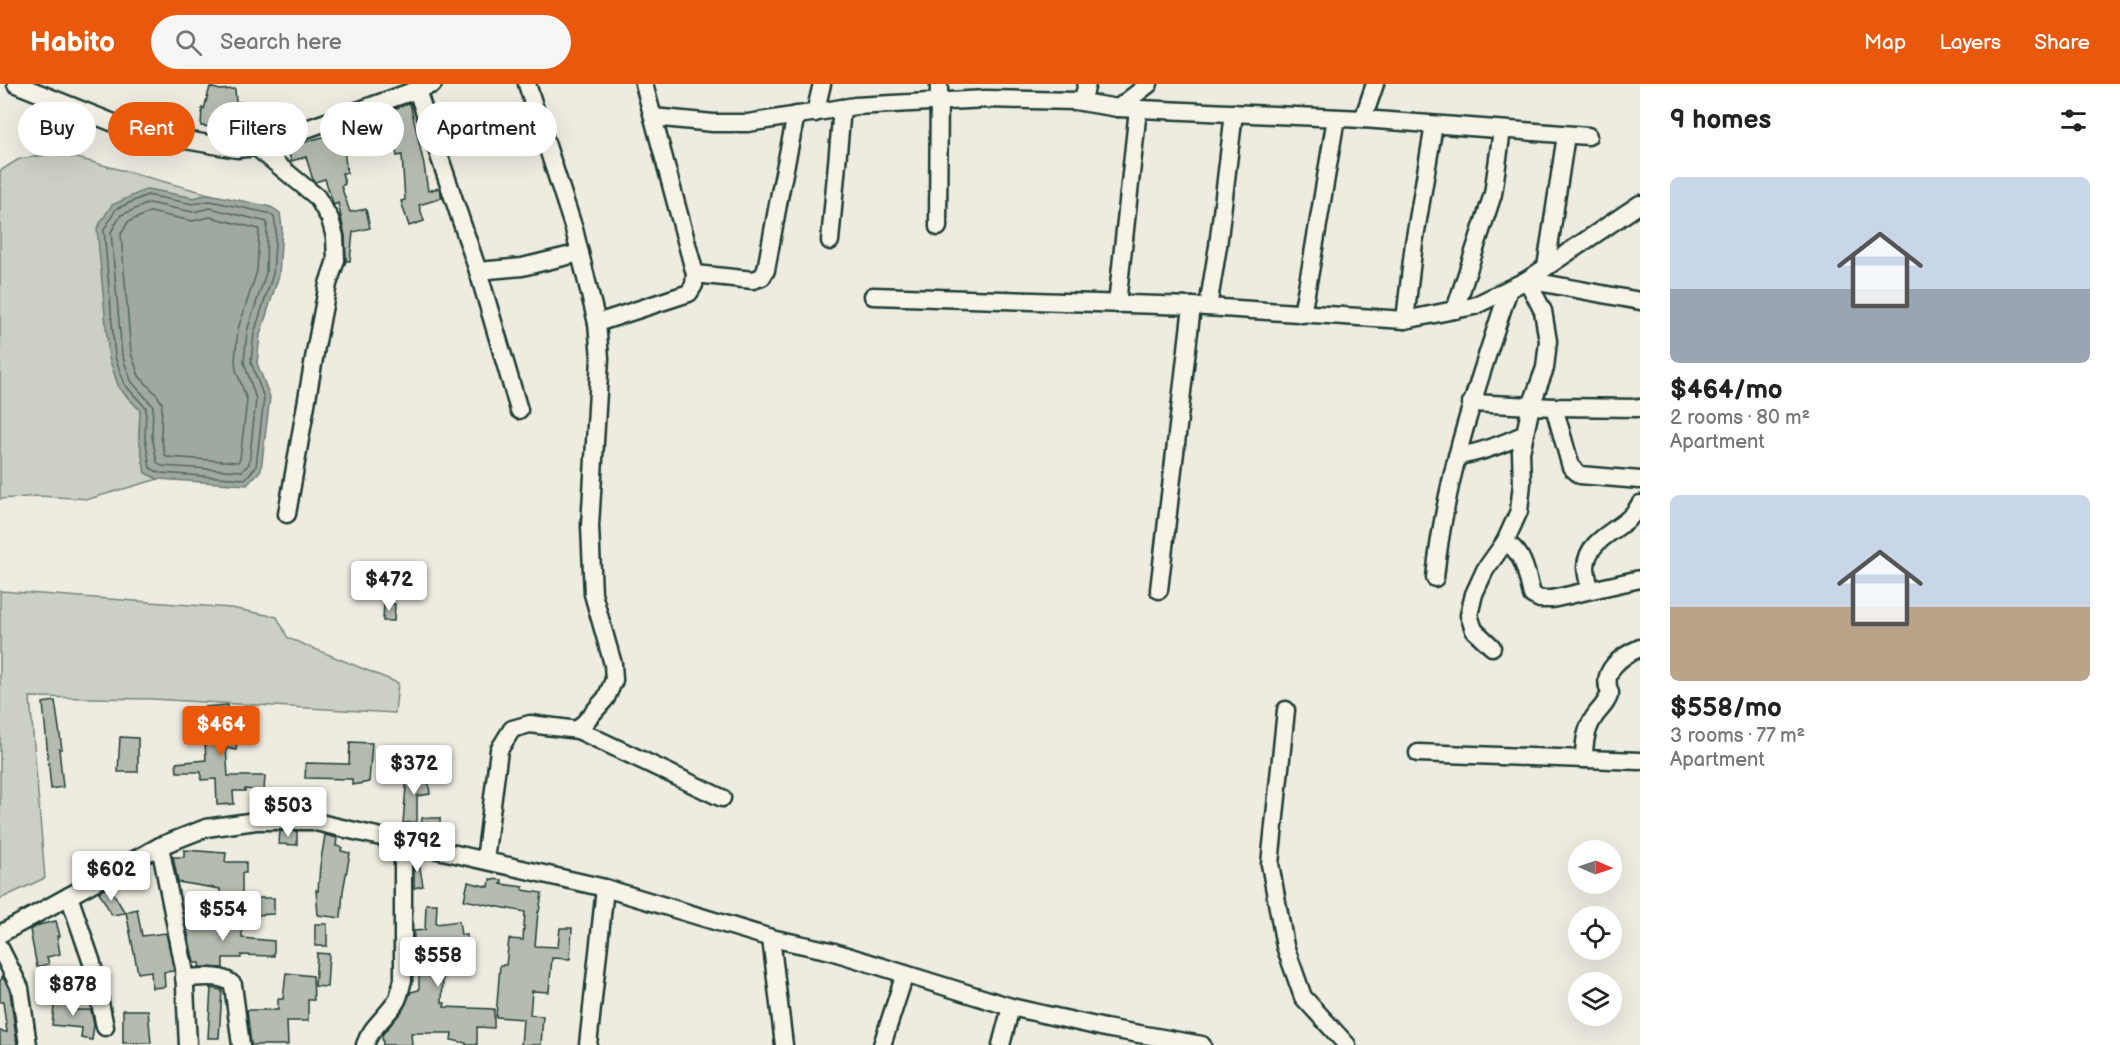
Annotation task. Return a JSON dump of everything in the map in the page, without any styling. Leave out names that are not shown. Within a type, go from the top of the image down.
[{"type":"street","points":[[16,84],[134,131],[207,144]]},
{"type":"street","points":[[526,84],[580,253],[597,323],[600,358],[590,526],[593,594],[613,664],[614,680],[606,698],[578,730]]},
{"type":"street","points":[[597,323],[689,293],[694,285],[695,274],[644,84]]},
{"type":"street","points":[[815,113],[822,84]]},
{"type":"street","points":[[1082,102],[1086,84]]},
{"type":"street","points":[[1118,108],[1149,84]]},
{"type":"street","points":[[1363,119],[1375,84]]},
{"type":"street","points":[[308,129],[425,87],[519,410]]},
{"type":"street","points":[[653,117],[713,123],[748,123],[938,92],[986,99],[1082,102],[1118,108],[1363,119],[1588,136]]},
{"type":"street","points":[[938,92],[938,227]]},
{"type":"street","points":[[830,241],[843,108]]},
{"type":"street","points":[[1117,304],[1138,109]]},
{"type":"street","points":[[1159,590],[1200,306],[1218,246],[1234,113]]},
{"type":"street","points":[[695,274],[753,280],[762,278],[766,270],[796,116]]},
{"type":"street","points":[[1302,314],[1336,118]]},
{"type":"street","points":[[1405,320],[1414,243],[1434,124]]},
{"type":"street","points":[[1455,310],[1492,194],[1502,130]]},
{"type":"street","points":[[1546,267],[1566,135]]},
{"type":"street","points":[[267,156],[317,197],[330,219],[335,237],[336,260],[328,284],[287,514]]},
{"type":"street","points":[[873,296],[1200,306],[1405,320],[1474,306],[1509,290],[1640,204]]},
{"type":"street","points":[[478,271],[522,267],[580,253]]},
{"type":"street","points":[[1527,280],[1640,302]]},
{"type":"street","points":[[1492,647],[1474,630],[1469,615],[1474,594],[1485,570],[1505,542],[1519,511],[1522,483],[1521,452],[1531,406],[1545,368],[1548,341],[1543,311],[1527,280]]},
{"type":"street","points":[[1435,578],[1440,530],[1457,456],[1471,403],[1509,290]]},
{"type":"street","points":[[1471,403],[1640,408]]},
{"type":"street","points":[[1554,407],[1571,467],[1580,475],[1640,480]]},
{"type":"street","points":[[1457,456],[1474,454],[1499,446],[1525,434]]},
{"type":"street","points":[[1590,590],[1586,567],[1588,554],[1596,542],[1628,521],[1640,504]]},
{"type":"street","points":[[1505,542],[1520,554],[1532,595],[1540,599],[1552,599],[1640,579]]},
{"type":"street","points":[[1584,759],[1584,743],[1588,727],[1607,702],[1610,693],[1606,684],[1608,672],[1619,661],[1640,648]]},
{"type":"street","points":[[1286,710],[1270,864],[1285,946],[1303,997],[1347,1045]]},
{"type":"street","points":[[485,860],[498,750],[513,729],[530,724],[578,730],[722,798]]},
{"type":"street","points":[[1418,753],[1640,761]]},
{"type":"street","points":[[0,934],[160,846],[206,828],[256,820],[311,821],[403,840],[605,888],[771,938],[831,951],[1011,1007],[1106,1028],[1202,1045]]},
{"type":"street","points":[[365,1045],[372,1031],[397,1000],[403,980],[403,840]]},
{"type":"street","points":[[160,846],[184,978],[188,1045]]},
{"type":"street","points":[[588,1045],[605,888]]},
{"type":"street","points":[[69,896],[92,963],[105,1027]]},
{"type":"street","points":[[771,938],[784,1045]]},
{"type":"street","points":[[0,948],[20,988],[28,1045]]},
{"type":"street","points":[[882,1045],[905,974]]},
{"type":"street","points":[[184,978],[222,978],[233,985],[242,1045]]},
{"type":"street","points":[[1000,1045],[1011,1007]]},
{"type":"shaded area","points":[[40,156],[77,158],[209,194],[194,198],[147,189],[119,388],[140,410],[139,437],[145,472],[158,479],[89,499],[39,496],[0,499],[0,171],[19,159]]},
{"type":"shaded area","points":[[0,591],[231,608],[277,617],[288,638],[398,683],[395,713],[152,699],[30,697],[45,878],[0,899]]},
{"type":"water","points":[[147,189],[194,198],[209,194],[271,207],[280,213],[282,228],[279,275],[260,335],[257,363],[270,397],[261,470],[247,485],[158,479],[145,473],[139,437],[140,410],[119,388],[109,358],[97,228],[112,205]]},
{"type":"building","points":[[210,87],[220,90],[235,89],[236,102],[207,102],[207,126],[201,126],[202,108],[204,109]]},
{"type":"building","points":[[410,103],[416,130],[416,156],[422,156],[428,191],[439,188],[442,198],[419,205],[424,221],[409,226],[401,201],[405,200],[402,156],[404,156],[404,105]]},
{"type":"building","points":[[320,138],[320,156],[345,156],[347,173],[342,173],[345,184],[341,186],[350,212],[366,209],[370,228],[353,232],[350,261],[346,261],[345,236],[338,203],[334,205],[325,179],[315,182],[313,180],[306,157],[291,161],[290,156],[308,156],[308,141]]},
{"type":"building","points":[[384,603],[395,604],[394,621],[383,621]]},
{"type":"building","points":[[55,701],[62,749],[59,749],[63,787],[51,789],[43,703]]},
{"type":"building","points":[[228,705],[229,729],[238,730],[236,750],[226,748],[228,776],[265,776],[264,791],[245,789],[245,791],[233,791],[234,804],[217,805],[216,779],[201,780],[201,772],[177,772],[176,763],[206,760],[203,707]]},
{"type":"building","points":[[120,737],[138,738],[138,772],[118,772]]},
{"type":"building","points":[[350,742],[372,743],[369,782],[352,785],[352,779],[305,778],[306,763],[349,764]]},
{"type":"building","points":[[407,775],[428,777],[430,794],[417,796],[417,822],[403,823]]},
{"type":"building","points":[[422,818],[440,818],[440,832],[421,831]]},
{"type":"building","points":[[280,831],[297,831],[297,845],[279,844]]},
{"type":"building","points":[[325,835],[337,838],[336,846],[342,847],[341,851],[350,853],[341,918],[318,915],[316,890],[318,891]]},
{"type":"building","points":[[184,850],[226,853],[225,862],[246,862],[246,873],[242,873],[242,899],[220,899],[220,889],[178,882],[173,857],[184,857]]},
{"type":"building","points":[[414,855],[418,856],[423,886],[414,888]]},
{"type":"building","points":[[490,879],[502,880],[501,884],[542,893],[535,946],[558,947],[560,928],[572,928],[570,959],[552,958],[549,992],[532,991],[530,1015],[543,1016],[541,1045],[521,1045],[523,1019],[496,1017],[500,965],[506,965],[509,939],[523,940],[525,912],[464,900],[468,882],[489,887]]},
{"type":"building","points":[[109,886],[125,913],[112,915],[99,892]]},
{"type":"building","points":[[255,898],[274,898],[274,914],[255,915]]},
{"type":"building","points":[[426,904],[437,904],[436,924],[459,921],[461,935],[467,935],[466,954],[470,954],[469,973],[446,971],[443,977],[442,1003],[445,1003],[444,1007],[494,1009],[494,1028],[477,1027],[477,1045],[466,1045],[466,1043],[451,1040],[452,1033],[411,1033],[412,1045],[383,1045],[382,1035],[402,1011],[411,992],[419,990],[419,963],[414,963],[414,931],[425,930]]},
{"type":"building","points":[[137,909],[142,936],[166,933],[174,971],[164,972],[165,987],[152,988],[151,971],[138,973],[126,912]]},
{"type":"building","points":[[242,919],[242,938],[274,941],[274,956],[241,955],[241,958],[223,958],[223,968],[199,967],[200,963],[194,963],[185,920]]},
{"type":"building","points":[[56,921],[60,936],[57,936],[60,954],[47,957],[49,964],[37,967],[30,930]]},
{"type":"building","points":[[315,924],[327,924],[327,946],[315,946]]},
{"type":"building","points":[[317,953],[329,954],[327,987],[315,986]]},
{"type":"building","points":[[286,973],[313,976],[314,1000],[308,1000],[308,1021],[287,1021],[288,1045],[251,1045],[247,1010],[278,1010],[278,999],[283,999]]},
{"type":"building","points":[[2,975],[10,991],[17,1045],[0,1045],[0,1031],[7,1032],[3,1002],[0,1002]]},
{"type":"building","points":[[211,988],[222,990],[219,1038],[208,1038]]},
{"type":"building","points":[[55,997],[76,1000],[76,1010],[91,1010],[94,1025],[92,1040],[81,1038],[82,1028],[52,1025]]},
{"type":"building","points":[[123,1010],[148,1010],[151,1043],[123,1043]]}]
